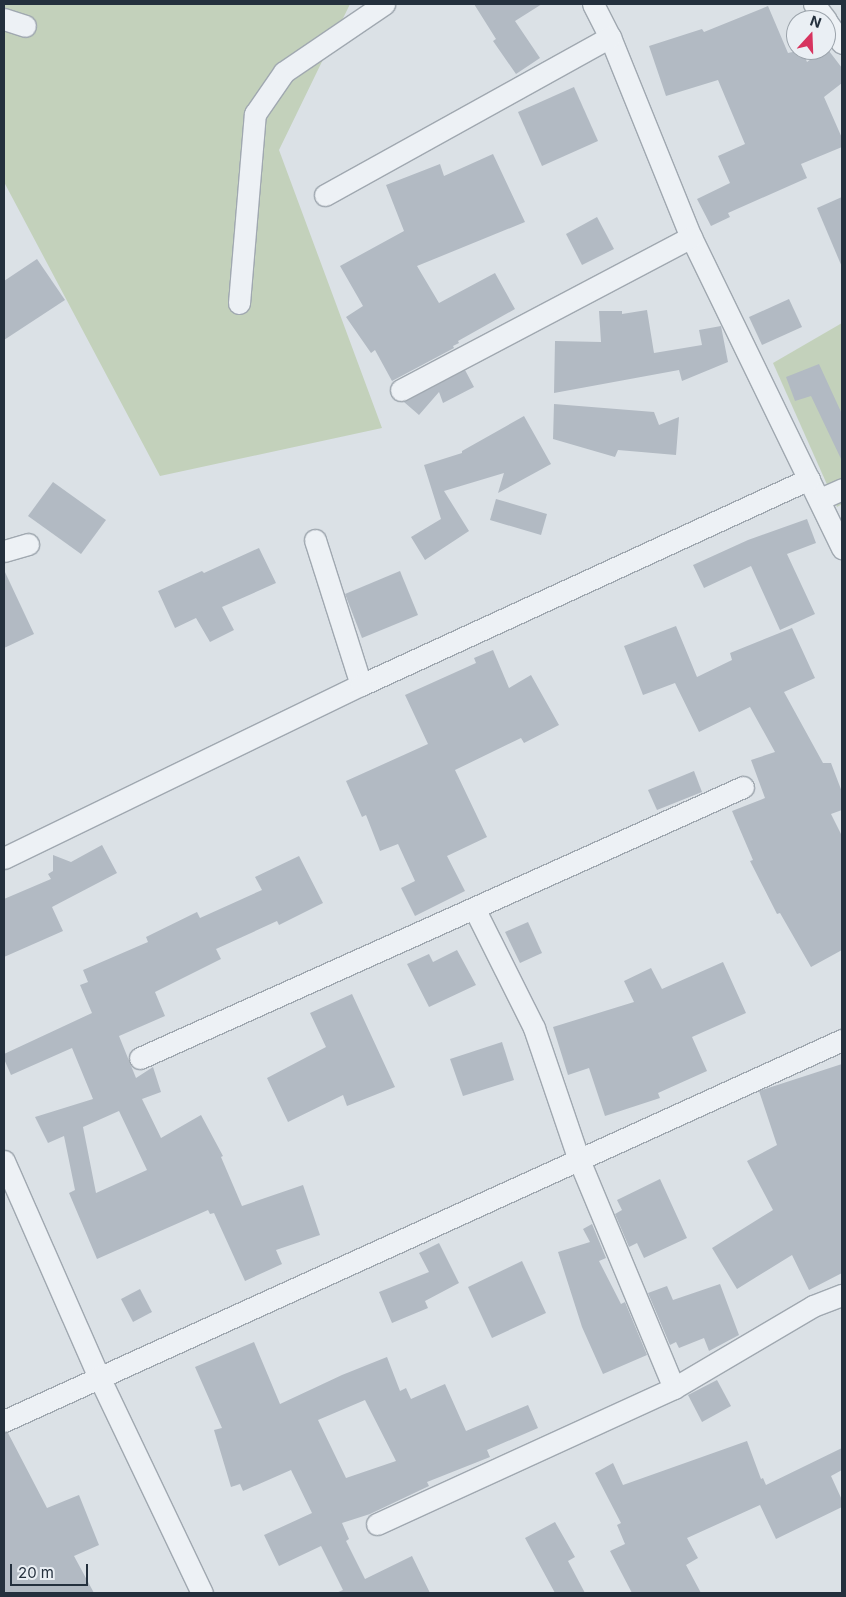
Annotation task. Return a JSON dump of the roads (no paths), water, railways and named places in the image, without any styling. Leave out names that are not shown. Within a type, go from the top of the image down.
[{"type":"street","points":[[239,303],[255,114],[284,72],[384,4]]},
{"type":"street","points":[[593,4],[610,37],[691,237],[820,499],[842,548]]},
{"type":"street","points":[[4,18],[26,26]]},
{"type":"street","points":[[325,195],[610,37]]},
{"type":"street","points":[[401,390],[691,237]]},
{"type":"street","points":[[4,858],[361,685],[810,479]]},
{"type":"street","points":[[820,499],[842,489]]},
{"type":"street","points":[[315,540],[361,685]]},
{"type":"street","points":[[4,551],[28,544]]},
{"type":"street","points":[[140,1058],[743,788]]},
{"type":"street","points":[[474,910],[534,1028],[579,1160],[674,1388]]},
{"type":"street","points":[[4,1421],[842,1040]]},
{"type":"street","points":[[4,1161],[99,1378],[202,1593]]},
{"type":"street","points":[[377,1524],[674,1388],[813,1306],[842,1295]]}]
